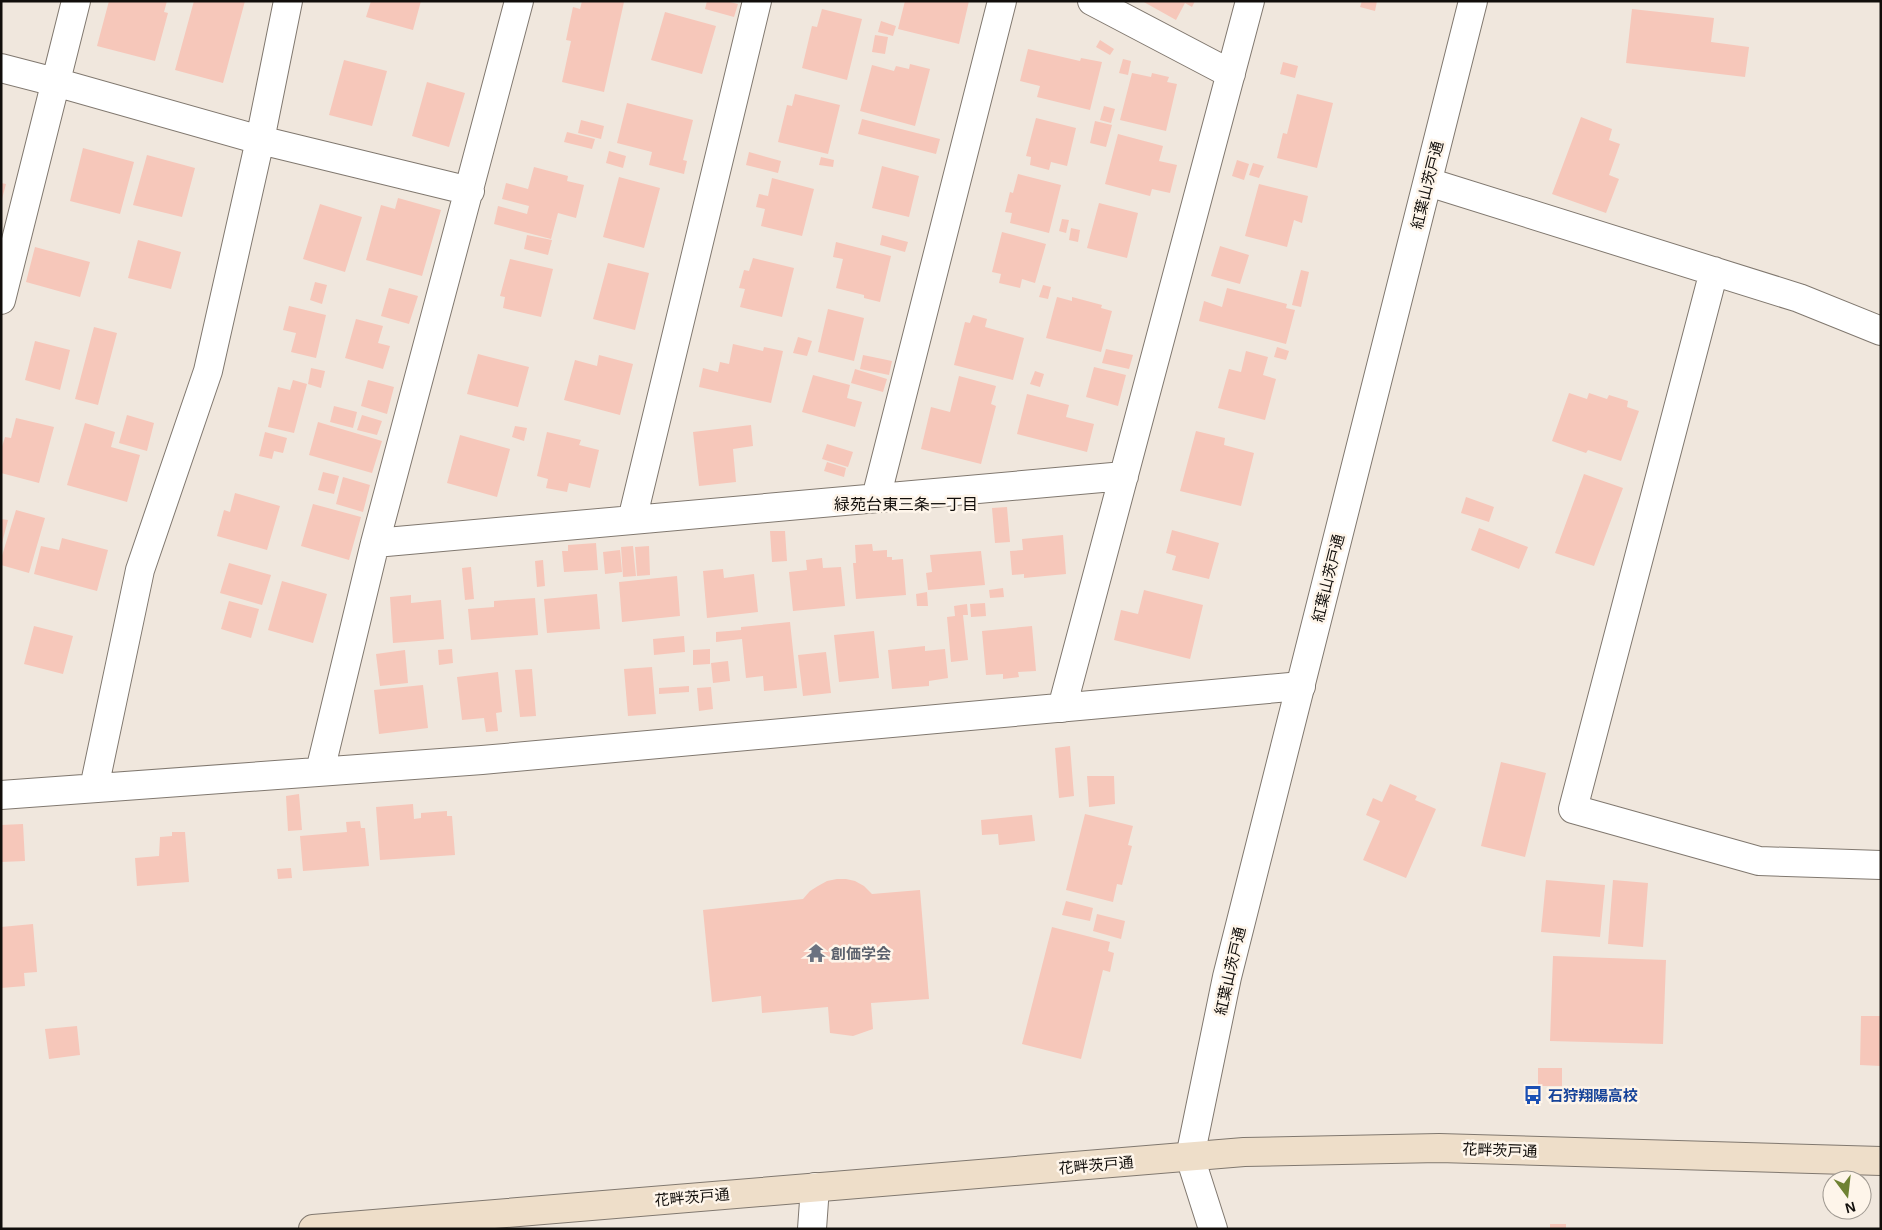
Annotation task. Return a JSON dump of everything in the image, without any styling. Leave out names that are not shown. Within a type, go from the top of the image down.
[{"type":"main road","name":"花畔茨戸通","points":[[313,1229],[1244,1152],[1439,1148],[1881,1161]]},
{"type":"street","points":[[1,300],[76,1]]},
{"type":"street","points":[[94,788],[140,570],[208,371],[260,140],[288,1]]},
{"type":"street","points":[[320,771],[375,542],[519,1]]},
{"type":"street","points":[[632,520],[757,1]]},
{"type":"street","points":[[876,498],[1002,1]]},
{"type":"street","points":[[1092,1],[1230,74]]},
{"type":"street","points":[[1062,708],[1250,1]]},
{"type":"street","name":"紅葉山茨戸通","points":[[1190,1157],[1227,977],[1473,1]]},
{"type":"street","points":[[1,68],[260,140],[470,190]]},
{"type":"street","points":[[1428,182],[1799,298],[1881,331]]},
{"type":"street","points":[[1714,271],[1573,809],[1759,861],[1881,865]]},
{"type":"street","points":[[375,542],[1124,476]]},
{"type":"street","points":[[1,795],[482,760],[1301,686]]},
{"type":"street","points":[[1190,1157],[1213,1229]]},
{"type":"street","points":[[812,1229],[815,1187]]},
{"type":"building","points":[[109,1],[167,1],[164,12],[168,13],[155,61],[97,46]]},
{"type":"building","points":[[194,1],[245,1],[223,83],[175,70]]},
{"type":"building","points":[[371,1],[421,1],[413,30],[366,17]]},
{"type":"building","points":[[582,1],[624,2],[604,92],[562,82],[571,41],[566,40],[573,7],[580,9]]},
{"type":"building","points":[[707,1],[726,1],[738,4],[734,17],[705,9]]},
{"type":"building","points":[[905,1],[969,1],[959,44],[898,29]]},
{"type":"building","points":[[1142,1],[1195,1],[1192,7],[1185,3],[1176,20]]},
{"type":"building","points":[[1362,1],[1377,1],[1375,11],[1360,7]]},
{"type":"building","points":[[822,9],[862,19],[847,80],[802,68],[812,26],[817,27]]},
{"type":"building","points":[[1632,9],[1714,18],[1711,42],[1749,47],[1745,77],[1626,63]]},
{"type":"building","points":[[665,12],[716,26],[702,74],[651,60]]},
{"type":"building","points":[[881,21],[896,26],[893,36],[878,32]]},
{"type":"building","points":[[875,35],[888,37],[885,54],[872,52]]},
{"type":"building","points":[[1100,40],[1114,49],[1110,55],[1096,47]]},
{"type":"building","points":[[1028,49],[1080,61],[1081,58],[1102,62],[1090,110],[1037,97],[1040,86],[1020,81]]},
{"type":"building","points":[[1123,59],[1131,61],[1128,75],[1119,73]]},
{"type":"building","points":[[344,60],[387,71],[372,126],[329,115]]},
{"type":"building","points":[[1283,62],[1298,66],[1295,78],[1280,74]]},
{"type":"building","points":[[910,64],[930,69],[915,126],[860,111],[872,65],[894,71],[896,66],[909,69]]},
{"type":"building","points":[[1132,73],[1151,77],[1152,73],[1169,77],[1167,82],[1177,84],[1166,131],[1120,120]]},
{"type":"building","points":[[427,82],[465,93],[449,147],[412,136]]},
{"type":"building","points":[[795,94],[840,105],[828,154],[778,142],[787,105],[792,106]]},
{"type":"building","points":[[1297,94],[1333,103],[1317,168],[1277,158],[1283,133],[1287,134]]},
{"type":"building","points":[[627,103],[693,120],[683,160],[687,161],[684,174],[649,165],[652,152],[617,143]]},
{"type":"building","points":[[1104,106],[1115,109],[1111,123],[1100,120]]},
{"type":"building","points":[[1581,117],[1612,129],[1609,140],[1620,144],[1609,175],[1619,179],[1606,213],[1552,194]]},
{"type":"building","points":[[1036,118],[1076,128],[1067,166],[1051,162],[1049,170],[1030,165],[1031,157],[1026,156]]},
{"type":"building","points":[[862,119],[940,139],[936,154],[858,134]]},
{"type":"building","points":[[581,120],[604,126],[601,139],[578,133]]},
{"type":"building","points":[[1095,121],[1112,125],[1106,147],[1090,143]]},
{"type":"building","points":[[567,132],[595,139],[592,149],[564,142]]},
{"type":"building","points":[[1118,134],[1163,146],[1159,161],[1177,165],[1170,193],[1152,189],[1150,196],[1105,184]]},
{"type":"building","points":[[83,148],[134,162],[120,214],[70,201]]},
{"type":"building","points":[[609,151],[626,156],[623,168],[606,163]]},
{"type":"building","points":[[749,152],[781,161],[778,173],[746,165]]},
{"type":"building","points":[[147,155],[195,168],[182,217],[133,205]]},
{"type":"building","points":[[821,157],[834,160],[833,167],[819,165]]},
{"type":"building","points":[[1237,160],[1249,164],[1244,180],[1232,176]]},
{"type":"building","points":[[1253,163],[1264,166],[1259,178],[1249,175]]},
{"type":"building","points":[[882,166],[919,176],[909,217],[872,208]]},
{"type":"building","points":[[534,167],[568,176],[567,181],[584,185],[576,218],[558,213],[551,239],[494,224],[498,206],[527,214],[529,206],[502,199],[506,183],[528,189]]},
{"type":"building","points":[[1018,174],[1061,185],[1049,233],[1010,223],[1012,213],[1005,212],[1010,192],[1013,193]]},
{"type":"building","points":[[619,177],[660,188],[644,248],[603,237]]},
{"type":"building","points":[[772,178],[814,189],[802,236],[761,226],[765,209],[756,207],[759,194],[768,196]]},
{"type":"building","points":[[1,183],[6,184],[2,199],[1,199]]},
{"type":"building","points":[[1259,184],[1308,196],[1302,223],[1294,220],[1287,247],[1245,236]]},
{"type":"building","points":[[398,198],[441,210],[422,276],[366,260],[381,205],[395,209]]},
{"type":"building","points":[[1099,203],[1138,213],[1127,258],[1087,248]]},
{"type":"building","points":[[320,204],[362,217],[345,272],[303,259]]},
{"type":"building","points":[[1062,219],[1069,220],[1066,233],[1059,231]]},
{"type":"building","points":[[1071,228],[1080,230],[1078,242],[1069,240]]},
{"type":"building","points":[[1002,232],[1046,244],[1035,283],[1022,279],[1020,288],[999,283],[1001,274],[992,272]]},
{"type":"building","points":[[527,235],[552,240],[548,255],[524,249]]},
{"type":"building","points":[[882,235],[908,242],[905,252],[880,245]]},
{"type":"building","points":[[138,240],[181,252],[171,289],[128,278]]},
{"type":"building","points":[[836,242],[891,256],[880,302],[864,298],[864,295],[836,288],[843,259],[833,257]]},
{"type":"building","points":[[1220,246],[1249,255],[1240,284],[1211,276]]},
{"type":"building","points":[[35,247],[90,262],[80,297],[26,282]]},
{"type":"building","points":[[753,258],[794,268],[782,317],[740,307],[745,289],[739,288],[744,270],[749,271]]},
{"type":"building","points":[[510,259],[553,269],[541,317],[503,308],[505,297],[500,296]]},
{"type":"building","points":[[608,263],[649,273],[635,330],[593,319]]},
{"type":"building","points":[[1301,270],[1309,272],[1301,307],[1292,305]]},
{"type":"building","points":[[315,282],[327,285],[322,304],[310,300]]},
{"type":"building","points":[[1043,285],[1051,287],[1048,299],[1039,297]]},
{"type":"building","points":[[389,288],[418,296],[409,324],[381,316]]},
{"type":"building","points":[[1227,288],[1287,304],[1286,308],[1295,310],[1286,344],[1199,321],[1204,301],[1222,307]]},
{"type":"building","points":[[1057,297],[1072,301],[1072,297],[1102,305],[1101,308],[1112,311],[1101,352],[1046,338]]},
{"type":"building","points":[[289,306],[326,315],[316,358],[291,352],[296,333],[283,330]]},
{"type":"building","points":[[828,309],[864,318],[854,361],[818,352]]},
{"type":"building","points":[[973,315],[987,319],[985,327],[1024,338],[1013,380],[954,365],[965,322],[970,323]]},
{"type":"building","points":[[356,319],[383,326],[378,343],[390,346],[383,369],[345,358]]},
{"type":"building","points":[[94,327],[117,333],[98,405],[75,399]]},
{"type":"building","points":[[798,337],[812,341],[807,356],[793,353]]},
{"type":"building","points":[[35,341],[70,350],[60,390],[25,380]]},
{"type":"building","points":[[733,344],[763,351],[764,347],[783,351],[771,403],[699,387],[703,368],[718,372],[720,362],[729,364]]},
{"type":"building","points":[[1277,347],[1289,351],[1286,360],[1274,357]]},
{"type":"building","points":[[1106,349],[1133,355],[1129,369],[1102,363]]},
{"type":"building","points":[[1246,351],[1268,357],[1263,375],[1276,379],[1265,420],[1218,408],[1229,369],[1241,372]]},
{"type":"building","points":[[478,354],[529,367],[518,407],[467,394]]},
{"type":"building","points":[[599,355],[633,364],[620,415],[564,400],[575,360],[597,366]]},
{"type":"building","points":[[863,355],[892,361],[889,375],[860,369]]},
{"type":"building","points":[[1094,367],[1126,375],[1118,406],[1086,397]]},
{"type":"building","points":[[311,368],[325,371],[321,388],[308,384]]},
{"type":"building","points":[[855,369],[887,379],[883,392],[851,383]]},
{"type":"building","points":[[1035,371],[1044,374],[1040,387],[1030,384]]},
{"type":"building","points":[[813,375],[850,385],[847,398],[862,402],[855,427],[802,412]]},
{"type":"building","points":[[959,376],[996,386],[991,404],[996,406],[981,464],[921,449],[931,407],[950,412]]},
{"type":"building","points":[[293,380],[307,384],[294,433],[268,427],[278,387],[290,390]]},
{"type":"building","points":[[368,380],[394,387],[387,414],[361,406]]},
{"type":"building","points":[[1569,393],[1587,399],[1589,393],[1607,399],[1609,395],[1628,401],[1627,407],[1639,411],[1621,461],[1588,450],[1586,453],[1552,441]]},
{"type":"building","points":[[1027,394],[1069,405],[1066,417],[1094,424],[1087,452],[1017,434]]},
{"type":"building","points":[[334,406],[357,412],[353,428],[330,422]]},
{"type":"building","points":[[127,415],[154,423],[147,451],[119,443]]},
{"type":"building","points":[[362,415],[382,421],[377,435],[357,430]]},
{"type":"building","points":[[16,418],[54,427],[39,483],[1,473],[1,450],[5,437],[11,438]]},
{"type":"building","points":[[318,422],[382,441],[372,473],[309,455]]},
{"type":"building","points":[[85,423],[115,432],[111,447],[140,455],[127,502],[67,485]]},
{"type":"building","points":[[751,425],[753,446],[733,449],[736,482],[699,486],[693,432]]},
{"type":"building","points":[[515,426],[527,428],[524,441],[512,437]]},
{"type":"building","points":[[1196,431],[1225,438],[1224,445],[1254,453],[1241,506],[1180,491]]},
{"type":"building","points":[[265,432],[287,438],[283,453],[274,451],[272,459],[259,456]]},
{"type":"building","points":[[547,432],[581,440],[579,445],[599,450],[590,488],[569,483],[567,492],[546,488],[548,479],[537,476]]},
{"type":"building","points":[[460,435],[510,449],[497,497],[447,483]]},
{"type":"building","points":[[827,444],[853,452],[848,467],[822,459]]},
{"type":"building","points":[[827,462],[846,468],[844,477],[824,471]]},
{"type":"building","points":[[323,472],[339,476],[334,494],[318,490]]},
{"type":"building","points":[[1584,474],[1623,488],[1594,566],[1555,553]]},
{"type":"building","points":[[343,477],[370,485],[363,512],[336,504]]},
{"type":"building","points":[[235,493],[280,506],[267,550],[217,536],[224,510],[230,512]]},
{"type":"building","points":[[1466,497],[1494,507],[1489,522],[1461,513]]},
{"type":"building","points":[[313,504],[361,517],[349,560],[301,546]]},
{"type":"building","points":[[1007,507],[1010,542],[995,543],[992,508]]},
{"type":"building","points":[[16,510],[45,518],[29,573],[1,565],[1,559]]},
{"type":"building","points":[[1,519],[8,520],[2,543],[1,543]]},
{"type":"building","points":[[1479,528],[1528,547],[1519,569],[1471,550]]},
{"type":"building","points":[[1172,530],[1219,543],[1209,579],[1172,570],[1176,556],[1166,553]]},
{"type":"building","points":[[770,531],[785,531],[787,561],[772,562]]},
{"type":"building","points":[[1063,535],[1066,574],[1024,578],[1024,574],[1012,575],[1010,551],[1023,550],[1022,539]]},
{"type":"building","points":[[62,538],[108,550],[97,591],[34,574],[41,546],[59,550]]},
{"type":"building","points":[[596,543],[598,570],[564,572],[562,551],[568,551],[568,545]]},
{"type":"building","points":[[872,544],[873,551],[887,550],[887,557],[892,557],[892,560],[903,559],[906,595],[856,599],[853,563],[856,563],[855,545]]},
{"type":"building","points":[[633,546],[636,576],[623,577],[621,547]]},
{"type":"building","points":[[649,546],[650,575],[637,576],[635,547]]},
{"type":"building","points":[[620,550],[622,572],[605,574],[603,552]]},
{"type":"building","points":[[981,551],[985,585],[928,590],[926,573],[932,572],[930,555]]},
{"type":"building","points":[[822,558],[823,568],[841,567],[845,606],[793,611],[789,572],[807,570],[806,560]]},
{"type":"building","points":[[543,560],[545,586],[537,587],[535,561]]},
{"type":"building","points":[[229,563],[271,575],[262,605],[220,593]]},
{"type":"building","points":[[471,567],[474,599],[465,600],[462,568]]},
{"type":"building","points":[[723,569],[724,578],[754,574],[758,612],[707,618],[703,571]]},
{"type":"building","points":[[677,576],[680,616],[622,622],[619,582]]},
{"type":"building","points":[[282,581],[327,594],[313,643],[268,630]]},
{"type":"building","points":[[1003,588],[1004,597],[990,598],[989,590]]},
{"type":"building","points":[[1144,590],[1203,605],[1190,659],[1114,640],[1121,610],[1138,614]]},
{"type":"building","points":[[927,592],[928,606],[917,606],[916,594]]},
{"type":"building","points":[[597,594],[600,629],[547,633],[544,599]]},
{"type":"building","points":[[411,595],[411,603],[441,600],[444,639],[393,643],[390,597]]},
{"type":"building","points":[[535,598],[538,635],[471,640],[468,609],[494,607],[494,601]]},
{"type":"building","points":[[229,601],[259,609],[251,638],[221,629]]},
{"type":"building","points":[[985,603],[986,616],[971,617],[970,604]]},
{"type":"building","points":[[967,604],[968,615],[963,615],[968,660],[951,662],[947,617],[955,616],[954,606]]},
{"type":"building","points":[[790,622],[797,688],[764,691],[763,676],[746,678],[742,639],[716,642],[716,632],[741,630],[741,627]]},
{"type":"building","points":[[34,626],[73,636],[63,674],[24,664]]},
{"type":"building","points":[[1032,626],[1036,671],[1018,672],[1019,677],[1003,679],[1003,674],[986,675],[982,631]]},
{"type":"building","points":[[874,631],[879,678],[839,682],[834,635]]},
{"type":"building","points":[[684,636],[685,652],[654,655],[653,639]]},
{"type":"building","points":[[925,646],[925,651],[945,649],[948,678],[929,681],[929,686],[892,689],[888,650]]},
{"type":"building","points":[[452,649],[453,663],[439,665],[438,650]]},
{"type":"building","points":[[710,649],[710,664],[693,665],[693,650]]},
{"type":"building","points":[[405,650],[408,683],[380,686],[376,654]]},
{"type":"building","points":[[826,652],[831,693],[803,696],[798,655]]},
{"type":"building","points":[[728,661],[730,681],[713,683],[711,663]]},
{"type":"building","points":[[652,667],[656,714],[628,716],[624,669]]},
{"type":"building","points":[[532,669],[536,716],[520,717],[515,670]]},
{"type":"building","points":[[498,672],[502,712],[496,713],[498,731],[486,732],[484,718],[462,720],[457,677]]},
{"type":"building","points":[[423,685],[428,728],[379,734],[374,690]]},
{"type":"building","points":[[689,686],[689,692],[659,694],[659,688]]},
{"type":"building","points":[[711,687],[713,709],[699,711],[697,688]]},
{"type":"building","points":[[1070,746],[1074,796],[1059,798],[1055,748]]},
{"type":"building","points":[[1501,762],[1546,773],[1525,857],[1481,846]]},
{"type":"building","points":[[1087,776],[1114,776],[1115,804],[1089,807]]},
{"type":"building","points":[[1390,784],[1417,796],[1415,800],[1436,809],[1406,878],[1363,860],[1380,821],[1366,815],[1373,798],[1382,802]]},
{"type":"building","points":[[299,794],[302,830],[288,831],[286,796]]},
{"type":"building","points":[[413,804],[414,819],[421,818],[421,813],[447,811],[447,816],[452,816],[455,855],[380,860],[376,807]]},
{"type":"building","points":[[1085,814],[1133,826],[1128,845],[1132,846],[1122,885],[1117,884],[1113,902],[1066,890]]},
{"type":"building","points":[[1032,815],[1035,841],[999,845],[998,834],[982,835],[981,820]]},
{"type":"building","points":[[360,821],[361,828],[365,828],[369,866],[303,871],[300,836],[347,832],[346,822]]},
{"type":"building","points":[[23,824],[25,861],[1,862],[1,825]]},
{"type":"building","points":[[172,832],[185,832],[189,882],[137,886],[135,858],[159,856],[160,837],[172,836]]},
{"type":"building","points":[[291,868],[292,878],[278,879],[277,869]]},
{"type":"building","name":"創価学会","points":[[837,879],[855,881],[872,894],[920,890],[929,999],[871,1003],[873,1029],[853,1036],[830,1033],[828,1007],[762,1013],[761,996],[712,1002],[703,910],[803,899],[818,886],[827,881]]},
{"type":"building","points":[[1546,880],[1605,885],[1600,937],[1541,932]]},
{"type":"building","points":[[1613,880],[1648,883],[1643,947],[1608,944]]},
{"type":"building","points":[[1066,901],[1093,908],[1090,921],[1062,915]]},
{"type":"building","points":[[1097,914],[1125,921],[1121,939],[1093,931]]},
{"type":"building","points":[[33,924],[37,972],[24,973],[25,986],[1,988],[1,927]]},
{"type":"building","points":[[1052,927],[1110,942],[1108,951],[1114,953],[1110,972],[1103,970],[1081,1059],[1022,1044]]},
{"type":"building","points":[[1553,956],[1666,960],[1663,1044],[1550,1041]]},
{"type":"building","points":[[1861,1016],[1881,1016],[1881,1066],[1860,1065]]},
{"type":"building","points":[[77,1026],[80,1055],[49,1059],[45,1029]]},
{"type":"building","points":[[1538,1068],[1562,1068],[1562,1086],[1538,1086]]},
{"type":"building","points":[[1550,1224],[1566,1224],[1566,1229],[1550,1229]]},
{"type":"place","name":"創価学会","points":[[816,953]]},
{"type":"place","name":"石狩翔陽高校","points":[[1533,1095]]},
{"type":"district","name":"緑苑台東三条一丁目","points":[[906,504]]}]
